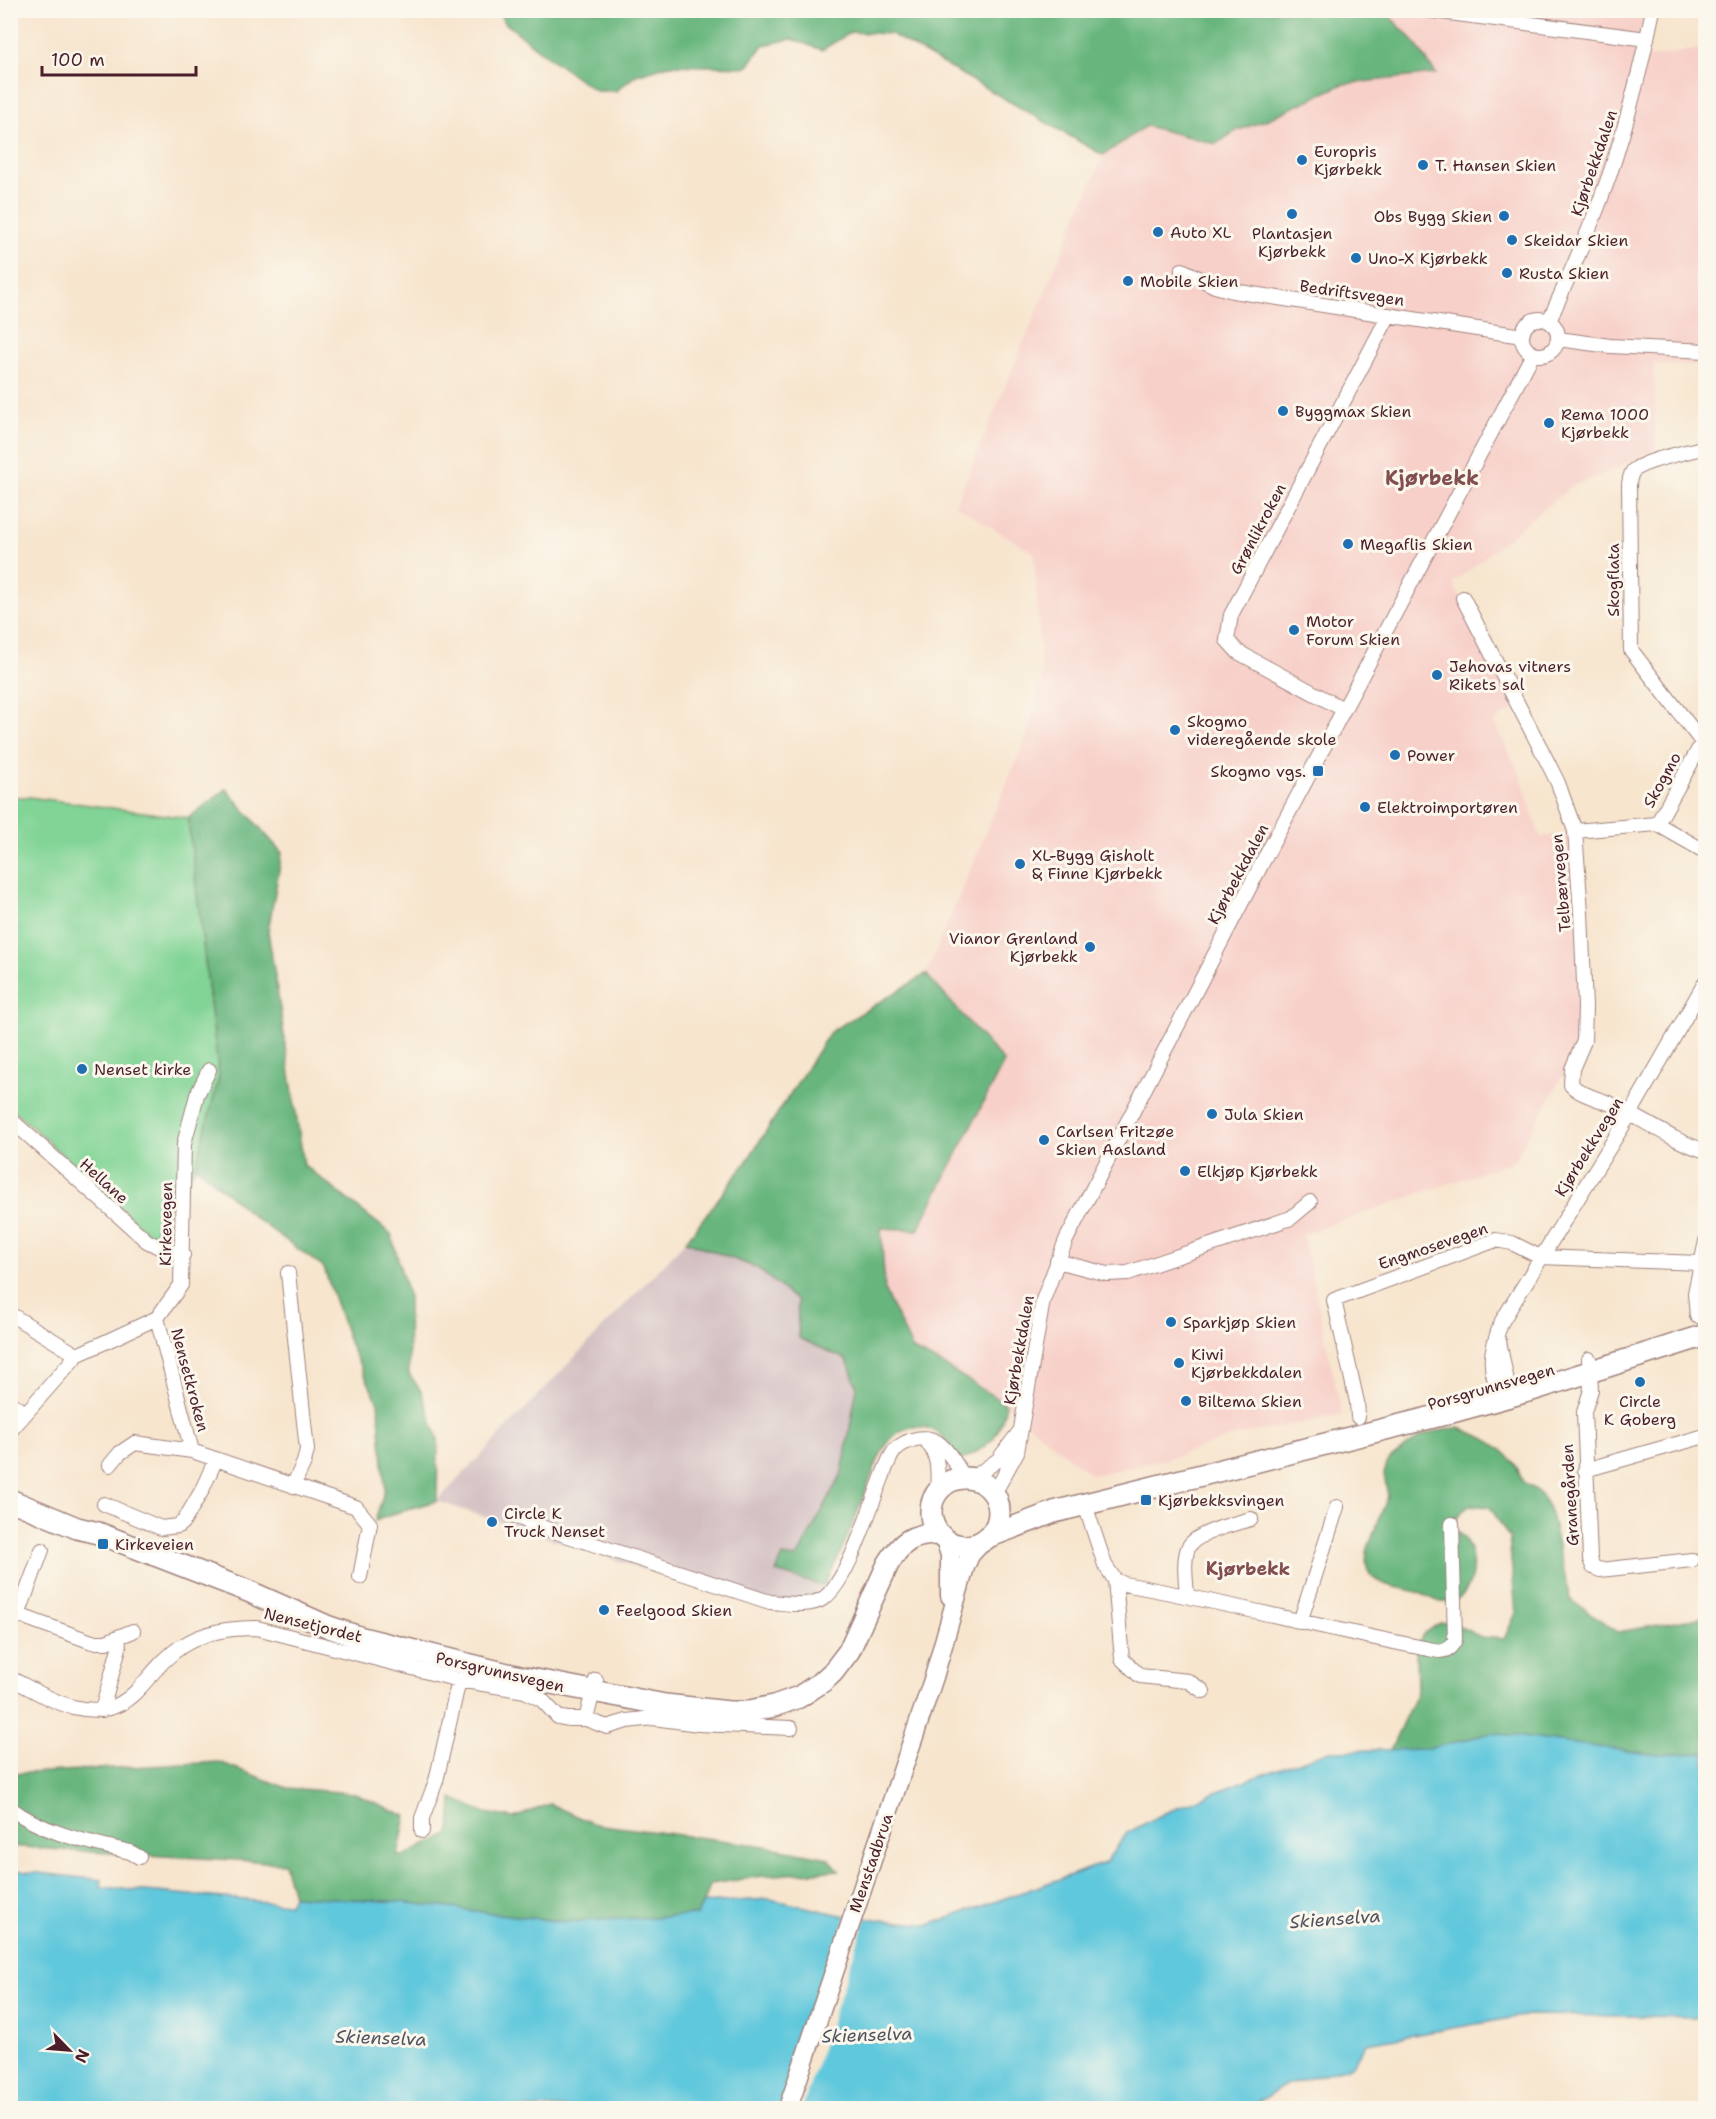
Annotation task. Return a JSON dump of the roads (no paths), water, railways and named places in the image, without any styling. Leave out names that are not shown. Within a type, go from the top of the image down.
[{"type":"highway","name":"Porsgrunnsvegen","points":[[985,1539],[1053,1512],[1278,1455],[1288,1449],[1345,1430],[1590,1366],[1703,1325]]},
{"type":"highway","points":[[968,1478],[984,1484],[995,1498],[999,1509],[997,1524],[985,1539],[967,1546],[952,1544],[934,1527],[934,1501],[949,1482],[968,1478]]},
{"type":"highway","name":"Porsgrunnsvegen","points":[[10,1487],[80,1521],[98,1533]]},
{"type":"highway","name":"Porsgrunnsvegen","points":[[995,1498],[1009,1507],[1053,1512]]},
{"type":"highway","name":"Porsgrunnsvegen","points":[[10,1500],[77,1528],[98,1533],[248,1591],[277,1605],[362,1638],[485,1670],[595,1686],[691,1709],[745,1712],[774,1706],[799,1697],[822,1682],[849,1651],[867,1608],[896,1550],[914,1537],[942,1537]]},
{"type":"highway","name":"Porsgrunnsvegen","points":[[867,1608],[872,1583],[890,1540],[934,1501]]},
{"type":"main road","name":"Menstadbrua","points":[[942,1537],[950,1555],[950,1616]]},
{"type":"main road","name":"Menstadbrua","points":[[789,2109],[945,1643],[964,1567],[970,1555],[985,1539]]},
{"type":"street","points":[[1426,10],[1647,39]]},
{"type":"street","name":"Kjørbekkdalen","points":[[1549,321],[1603,193],[1629,113],[1653,10]]},
{"type":"street","name":"Bedriftsvegen","points":[[1182,270],[1215,286],[1233,291],[1522,336]]},
{"type":"street","name":"Grønlikroken","points":[[1343,709],[1238,652],[1227,640],[1228,627],[1231,615],[1389,315]]},
{"type":"street","points":[[1543,319],[1549,321],[1554,326],[1558,339],[1552,351],[1546,354],[1533,354],[1524,346],[1523,330],[1531,321],[1543,319]]},
{"type":"street","points":[[1558,339],[1610,346],[1706,351]]},
{"type":"street","name":"Kjørbekkdalen","points":[[995,1498],[1017,1452],[1023,1427],[1039,1319],[1057,1261],[1159,1059],[1533,354]]},
{"type":"street","name":"Skogflata","points":[[1704,739],[1631,650],[1629,484],[1634,469],[1706,447]]},
{"type":"street","name":"Telbærvegen","points":[[1463,598],[1553,774],[1575,831],[1585,1007],[1584,1041],[1572,1069],[1571,1085],[1576,1090],[1630,1114]]},
{"type":"street","name":"Skogmo","points":[[1704,739],[1658,824],[1706,852]]},
{"type":"street","points":[[1575,831],[1658,824]]},
{"type":"street","name":"Kjørbekkvegen","points":[[1502,1388],[1506,1369],[1499,1347],[1498,1330],[1540,1257],[1630,1114],[1706,981]]},
{"type":"street","name":"Kirkevegen","points":[[10,1431],[77,1355],[157,1318],[181,1285],[184,1144],[197,1095],[209,1070]]},
{"type":"street","points":[[1630,1114],[1663,1134],[1693,1148],[1706,1151]]},
{"type":"street","name":"Hellane","points":[[10,1119],[147,1241],[183,1255]]},
{"type":"street","points":[[1057,1261],[1107,1274],[1128,1272],[1282,1221],[1299,1212],[1310,1202]]},
{"type":"street","name":"Engmosevegen","points":[[1358,1417],[1357,1402],[1334,1300],[1496,1240],[1512,1243],[1540,1257],[1700,1263]]},
{"type":"street","points":[[1703,1325],[1695,1293],[1706,1241]]},
{"type":"street","points":[[288,1273],[307,1450],[293,1486]]},
{"type":"street","points":[[10,1314],[77,1355]]},
{"type":"street","name":"Nensetkroken","points":[[157,1318],[192,1451],[356,1507],[370,1524],[360,1576]]},
{"type":"street","name":"Granegården","points":[[1590,1366],[1591,1390],[1584,1412],[1590,1559],[1593,1567],[1600,1570],[1692,1560]]},
{"type":"street","points":[[10,1403],[26,1413]]},
{"type":"street","name":"Kjørbekkdalen","points":[[968,1478],[999,1460],[1023,1427]]},
{"type":"street","points":[[1585,1470],[1705,1436]]},
{"type":"street","points":[[924,1439],[931,1446],[937,1460],[934,1501]]},
{"type":"street","points":[[515,1516],[553,1531],[770,1602],[802,1605],[824,1598],[843,1576],[885,1469],[895,1451],[908,1440],[936,1441],[968,1478]]},
{"type":"street","points":[[110,1466],[125,1449],[135,1443],[192,1451]]},
{"type":"street","points":[[104,1504],[161,1528],[178,1526],[184,1521],[201,1492],[216,1459]]},
{"type":"street","points":[[1085,1505],[1105,1565],[1115,1580],[1122,1659],[1140,1676],[1188,1682],[1203,1691]]},
{"type":"street","points":[[1300,1622],[1337,1507]]},
{"type":"street","points":[[1187,1595],[1186,1563],[1192,1542],[1208,1533],[1251,1519]]},
{"type":"street","points":[[1115,1580],[1124,1584],[1187,1595],[1300,1622],[1445,1651],[1455,1640],[1456,1629],[1452,1524]]},
{"type":"street","points":[[42,1550],[14,1614],[92,1642],[106,1642],[133,1631]]},
{"type":"street","name":"Nensetjordet","points":[[10,1678],[72,1707],[102,1710],[125,1702],[182,1647],[217,1631],[257,1628],[459,1680],[525,1691],[542,1700],[558,1717],[586,1719]]},
{"type":"street","points":[[102,1710],[119,1648],[118,1637]]},
{"type":"street","points":[[422,1831],[422,1818],[436,1781],[459,1680]]},
{"type":"street","points":[[595,1686],[586,1719],[606,1727],[627,1721],[653,1718],[722,1726],[791,1728]]},
{"type":"street","points":[[10,1808],[52,1831],[130,1852],[140,1857]]},
{"type":"water","name":"Skienselva","points":[[1492,1733],[1657,1755],[1705,1753],[1705,2017],[1528,2015],[1367,2043],[1351,2066],[1285,2085],[1249,2108],[11,2108],[11,1870],[102,1880],[101,1887],[289,1904],[293,1896],[401,1902],[564,1922],[697,1915],[703,1903],[770,1899],[846,1916],[929,1925],[1105,1863],[1127,1833],[1165,1813],[1241,1782],[1330,1751],[1428,1749]]},
{"type":"place","name":"Europris Kjørbekk","points":[[1302,160]]},
{"type":"place","name":"T. Hansen Skien","points":[[1423,165]]},
{"type":"place","name":"Plantasjen Kjørbekk","points":[[1292,214]]},
{"type":"place","name":"Obs Bygg Skien","points":[[1504,216]]},
{"type":"place","name":"Auto XL","points":[[1158,232]]},
{"type":"place","name":"Skeidar Skien","points":[[1512,240]]},
{"type":"place","name":"Uno-X Kjørbekk","points":[[1356,258]]},
{"type":"place","name":"Rusta Skien","points":[[1507,273]]},
{"type":"place","name":"Mobile Skien","points":[[1128,281]]},
{"type":"place","name":"Byggmax Skien","points":[[1283,411]]},
{"type":"place","name":"Rema 1000 Kjørbekk","points":[[1549,423]]},
{"type":"place","name":"Megaflis Skien","points":[[1348,544]]},
{"type":"place","name":"Motor Forum Skien","points":[[1294,630]]},
{"type":"place","name":"Jehovas vitners Rikets sal","points":[[1437,675]]},
{"type":"place","name":"Skogmo videregående skole","points":[[1175,730]]},
{"type":"place","name":"Power","points":[[1395,755]]},
{"type":"place","name":"Skogmo vgs.","points":[[1318,771]]},
{"type":"place","name":"Elektroimportøren","points":[[1365,807]]},
{"type":"place","name":"XL-Bygg Gisholt & Finne Kjørbekk","points":[[1020,864]]},
{"type":"place","name":"Vianor Grenland Kjørbekk","points":[[1090,947]]},
{"type":"place","name":"Nenset kirke","points":[[82,1069]]},
{"type":"place","name":"Jula Skien","points":[[1212,1114]]},
{"type":"place","name":"Carlsen Fritzøe Skien Aasland","points":[[1044,1140]]},
{"type":"place","name":"Elkjøp Kjørbekk","points":[[1185,1171]]},
{"type":"place","name":"Sparkjøp Skien","points":[[1171,1322]]},
{"type":"place","name":"Kiwi Kjørbekkdalen","points":[[1179,1363]]},
{"type":"place","name":"Circle K Goberg","points":[[1640,1382]]},
{"type":"place","name":"Biltema Skien","points":[[1186,1401]]},
{"type":"place","name":"Kjørbekksvingen","points":[[1146,1500]]},
{"type":"place","name":"Circle K Truck Nenset","points":[[492,1522]]},
{"type":"place","name":"Kirkeveien","points":[[103,1544]]},
{"type":"place","name":"Feelgood Skien","points":[[604,1610]]},
{"type":"district","name":"Kjørbekk","points":[[1432,478]]},
{"type":"district","name":"Kjørbekk","points":[[1248,1569]]}]
